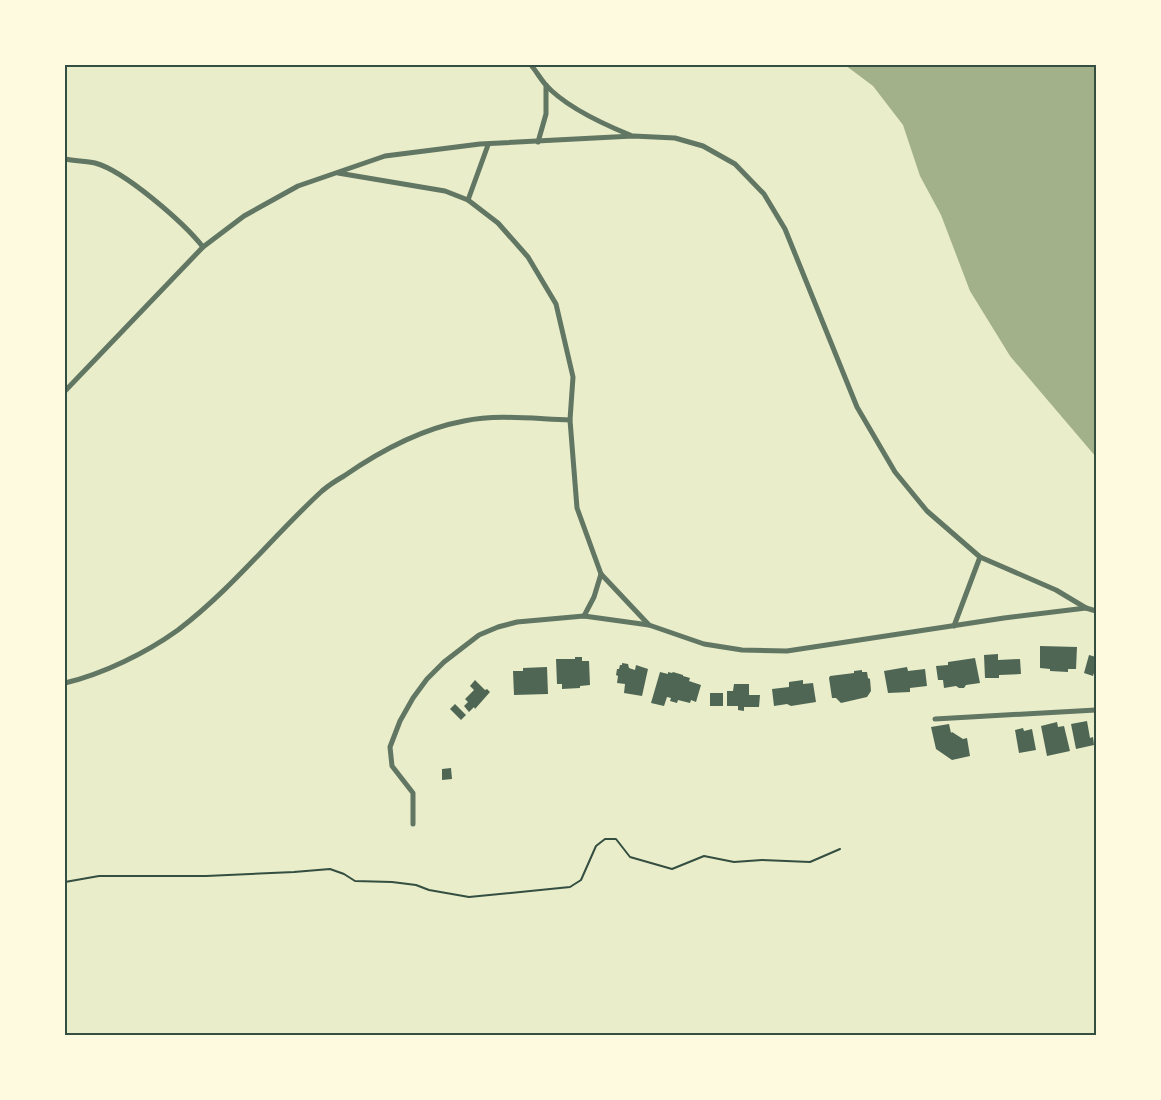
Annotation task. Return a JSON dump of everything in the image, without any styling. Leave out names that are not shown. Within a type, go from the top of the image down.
[{"type":"street","points":[[531,65],[546,85],[564,101],[609,126],[633,136]]},
{"type":"street","points":[[538,142],[546,114],[546,85]]},
{"type":"street","points":[[65,391],[203,247],[244,216],[298,186],[385,156],[480,144],[633,136],[675,138],[703,146],[735,164],[764,194],[784,230],[857,407],[895,472],[927,510],[980,557],[1056,590],[1086,608],[1096,611]]},
{"type":"street","points":[[468,200],[488,145]]},
{"type":"street","points":[[65,159],[97,164],[126,179],[159,204],[194,236],[203,247]]},
{"type":"street","points":[[337,173],[445,191],[468,200],[498,223],[528,257],[556,304],[573,377],[570,420],[577,508],[601,574],[649,624]]},
{"type":"street","points":[[65,683],[82,679],[127,661],[177,631],[208,605],[324,489],[367,460],[426,431],[465,420],[501,418],[570,420]]},
{"type":"street","points":[[954,626],[980,557]]},
{"type":"street","points":[[584,616],[594,597],[601,574]]},
{"type":"street","points":[[414,824],[412,793],[392,766],[390,747],[400,721],[427,678],[479,635],[498,627],[517,622],[584,616],[649,624],[704,644],[742,650],[787,651],[1004,618],[1086,608]]},
{"type":"street","points":[[935,718],[1096,710]]},
{"type":"path","points":[[65,882],[99,876],[206,876],[330,869],[344,874],[355,881],[416,885],[429,890],[468,897],[570,887],[581,880],[596,846],[605,839],[616,839],[630,857],[672,869],[704,856],[734,862],[762,860],[810,862],[840,849]]},
{"type":"shaded area","points":[[845,65],[1096,65],[1096,457],[1010,356],[970,291],[941,215],[920,176],[903,125],[873,86]]},
{"type":"building","points":[[1040,646],[1077,647],[1076,669],[1068,669],[1068,672],[1050,671],[1050,669],[1040,668]]},
{"type":"building","points":[[998,654],[998,660],[1020,659],[1021,674],[999,675],[999,678],[985,678],[984,655]]},
{"type":"building","points":[[1089,655],[1096,657],[1096,673],[1093,676],[1084,673]]},
{"type":"building","points":[[575,657],[582,657],[582,661],[589,661],[590,685],[580,686],[580,688],[562,689],[562,684],[557,684],[556,659],[575,659]]},
{"type":"building","points":[[975,658],[980,683],[966,685],[964,688],[956,686],[944,688],[943,680],[938,680],[936,666],[948,665],[948,662]]},
{"type":"building","points":[[622,663],[628,664],[629,668],[635,670],[636,665],[648,669],[642,696],[624,693],[625,684],[617,683],[617,669],[619,669]]},
{"type":"building","points":[[547,667],[548,694],[514,695],[513,671],[523,671],[523,668]]},
{"type":"building","points":[[907,667],[908,671],[925,669],[927,686],[910,688],[910,692],[888,693],[884,671]]},
{"type":"building","points":[[862,670],[862,672],[867,672],[870,679],[871,691],[867,697],[841,703],[836,698],[832,698],[830,676]]},
{"type":"building","points":[[660,672],[668,674],[668,672],[673,672],[683,675],[690,678],[689,681],[701,685],[696,702],[691,700],[690,703],[678,700],[677,703],[670,701],[671,698],[667,697],[664,706],[651,703]]},
{"type":"building","points":[[475,680],[485,690],[487,689],[490,692],[475,709],[474,707],[469,712],[464,706],[468,702],[465,699],[474,690],[470,686]]},
{"type":"building","points":[[803,680],[803,684],[813,683],[816,702],[791,706],[787,704],[774,706],[772,689],[789,687],[789,682]]},
{"type":"building","points":[[734,684],[749,684],[749,695],[760,695],[759,707],[744,707],[744,711],[738,710],[738,706],[727,706],[727,691],[733,691]]},
{"type":"building","points":[[710,693],[723,693],[723,706],[710,706]]},
{"type":"building","points":[[455,704],[466,715],[461,720],[450,709]]},
{"type":"building","points":[[1087,721],[1090,738],[1093,737],[1094,745],[1076,749],[1071,724]]},
{"type":"building","points":[[1057,722],[1058,727],[1064,726],[1070,751],[1047,756],[1041,726]]},
{"type":"building","points":[[949,724],[951,733],[963,739],[967,738],[970,756],[952,760],[936,749],[931,727]]},
{"type":"building","points":[[1023,728],[1024,731],[1032,729],[1036,750],[1019,753],[1015,730]]},
{"type":"building","points":[[451,768],[452,779],[442,780],[442,769]]}]
